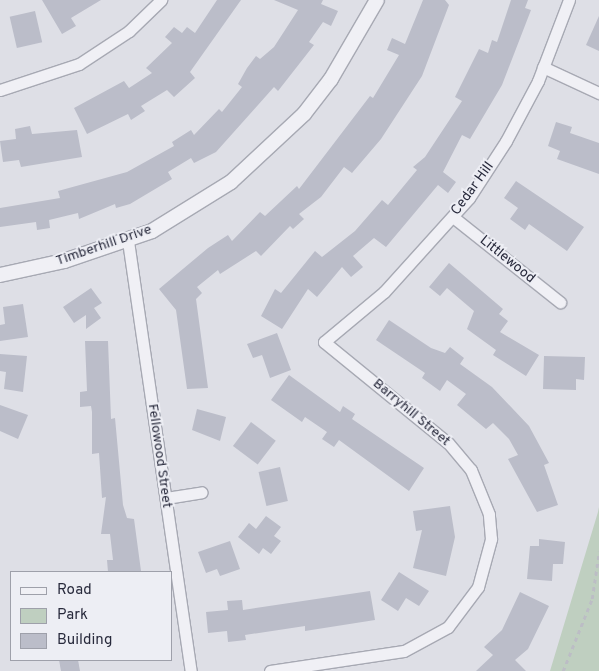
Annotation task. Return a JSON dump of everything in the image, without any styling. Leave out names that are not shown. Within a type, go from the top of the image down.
[{"type":"street","points":[[0,90],[79,64],[129,31],[161,0]]},
{"type":"street","name":"Timberhill Drive","points":[[0,275],[128,241],[190,210],[269,150],[331,79],[377,0]]},
{"type":"street","name":"Cedar Hill","points":[[324,342],[384,292],[453,217],[506,141],[543,67],[569,0]]},
{"type":"street","points":[[543,67],[599,93]]},
{"type":"street","name":"Littlewood","points":[[453,217],[560,302]]},
{"type":"street","name":"Fellowood Street","points":[[128,241],[191,671]]},
{"type":"street","name":"Barryhill Street","points":[[270,671],[391,654],[427,642],[465,609],[487,564],[489,514],[471,470],[448,443],[324,342]]},
{"type":"street","points":[[166,498],[202,492]]},
{"type":"path","points":[[563,671],[592,599],[599,552]]},
{"type":"green space","points":[[599,507],[599,671],[550,671],[598,512]]},
{"type":"building","points":[[42,0],[101,0],[71,18],[76,26],[62,34]]},
{"type":"building","points":[[217,0],[241,0],[190,72],[195,78],[174,97],[167,90],[141,106],[145,111],[131,120],[128,114],[87,134],[74,108],[124,81],[129,88],[152,73],[146,68],[172,43],[165,37],[174,27],[182,33],[187,27],[195,33]]},
{"type":"building","points":[[274,0],[323,0],[321,4],[338,11],[331,26],[323,22],[309,42],[314,45],[278,91],[274,87],[216,152],[194,163],[191,158],[168,172],[172,179],[130,204],[116,208],[115,204],[79,219],[78,213],[49,220],[50,228],[37,230],[36,222],[0,227],[0,208],[60,198],[58,191],[127,172],[174,146],[172,142],[191,130],[194,135],[219,109],[222,112],[242,87],[238,84],[247,68],[256,56],[260,59],[274,47],[298,10]]},
{"type":"building","points":[[423,0],[445,0],[449,5],[422,76],[381,139],[352,173],[344,167],[321,197],[299,214],[304,219],[293,229],[290,226],[261,256],[256,251],[220,274],[218,270],[197,287],[202,293],[196,299],[208,388],[187,389],[176,310],[159,289],[208,248],[228,235],[232,241],[260,212],[265,216],[297,186],[299,189],[370,96],[373,98],[399,55],[387,50],[392,38],[405,44]]},
{"type":"building","points":[[511,0],[528,0],[525,8],[531,10],[502,85],[470,139],[462,135],[443,172],[456,182],[448,193],[438,185],[386,247],[374,238],[353,256],[363,267],[351,277],[342,267],[317,297],[308,289],[282,329],[261,316],[275,289],[281,293],[315,251],[322,257],[355,231],[382,200],[388,205],[417,170],[413,167],[425,157],[462,101],[455,97],[479,49],[488,53],[492,40],[497,42]]},
{"type":"building","points":[[35,11],[42,42],[17,48],[10,17]]},
{"type":"building","points":[[599,16],[599,51],[586,45]]},
{"type":"building","points":[[556,122],[572,127],[570,133],[599,143],[599,174],[557,159],[560,151],[548,146]]},
{"type":"building","points":[[30,126],[32,134],[77,130],[82,157],[21,167],[19,160],[3,162],[0,141],[16,139],[15,129]]},
{"type":"building","points":[[516,181],[584,227],[567,251],[529,224],[525,230],[510,219],[518,208],[504,198]]},
{"type":"building","points":[[449,263],[503,309],[499,314],[508,321],[500,332],[539,355],[526,376],[493,355],[496,350],[467,329],[474,311],[447,288],[440,296],[429,287]]},
{"type":"building","points":[[91,288],[102,303],[94,308],[101,318],[86,329],[86,315],[74,323],[63,307]]},
{"type":"building","points":[[23,304],[28,337],[0,341],[0,325],[5,324],[3,307]]},
{"type":"building","points":[[389,320],[431,348],[445,353],[450,347],[464,358],[460,364],[492,387],[529,426],[549,463],[544,465],[558,505],[537,512],[508,459],[518,455],[509,439],[493,423],[486,429],[457,405],[466,394],[447,380],[440,391],[422,378],[425,373],[376,340]]},
{"type":"building","points":[[277,333],[291,370],[270,378],[262,355],[253,358],[247,344]]},
{"type":"building","points":[[85,341],[108,341],[111,419],[115,418],[123,505],[127,518],[134,519],[141,571],[108,571],[107,560],[113,560],[110,534],[101,534],[106,497],[102,498],[99,453],[92,454],[91,406],[80,407],[80,392],[87,391]]},
{"type":"building","points":[[0,354],[27,356],[23,392],[4,389],[6,372],[0,371]]},
{"type":"building","points":[[544,356],[585,357],[584,380],[576,379],[576,390],[543,389]]},
{"type":"building","points":[[289,375],[340,412],[343,406],[355,414],[352,419],[424,468],[409,491],[339,440],[334,447],[322,439],[327,432],[305,417],[302,422],[271,400]]},
{"type":"building","points":[[0,405],[28,415],[18,439],[0,431]]},
{"type":"building","points":[[197,409],[226,417],[220,441],[192,430]]},
{"type":"building","points":[[251,422],[276,441],[258,465],[233,446]]},
{"type":"building","points":[[280,467],[288,501],[266,506],[259,472]]},
{"type":"building","points":[[450,506],[455,537],[446,576],[413,568],[422,530],[416,531],[413,511]]},
{"type":"building","points":[[266,516],[281,527],[274,536],[281,541],[271,554],[263,548],[259,554],[238,537],[249,523],[256,529]]},
{"type":"building","points":[[539,539],[565,542],[563,564],[553,564],[552,581],[527,579],[530,546],[539,546]]},
{"type":"building","points":[[230,541],[240,569],[220,576],[217,569],[206,573],[198,552]]},
{"type":"building","points":[[399,572],[429,591],[419,606],[406,598],[398,611],[381,600]]},
{"type":"building","points":[[370,591],[375,620],[305,631],[305,626],[245,635],[246,640],[228,642],[227,631],[208,633],[206,612],[228,610],[227,601],[242,600],[243,610]]},
{"type":"building","points":[[520,592],[549,606],[528,649],[515,660],[526,671],[476,671],[493,655],[484,647],[502,630]]},
{"type":"building","points":[[59,661],[78,661],[80,671],[61,671]]}]
